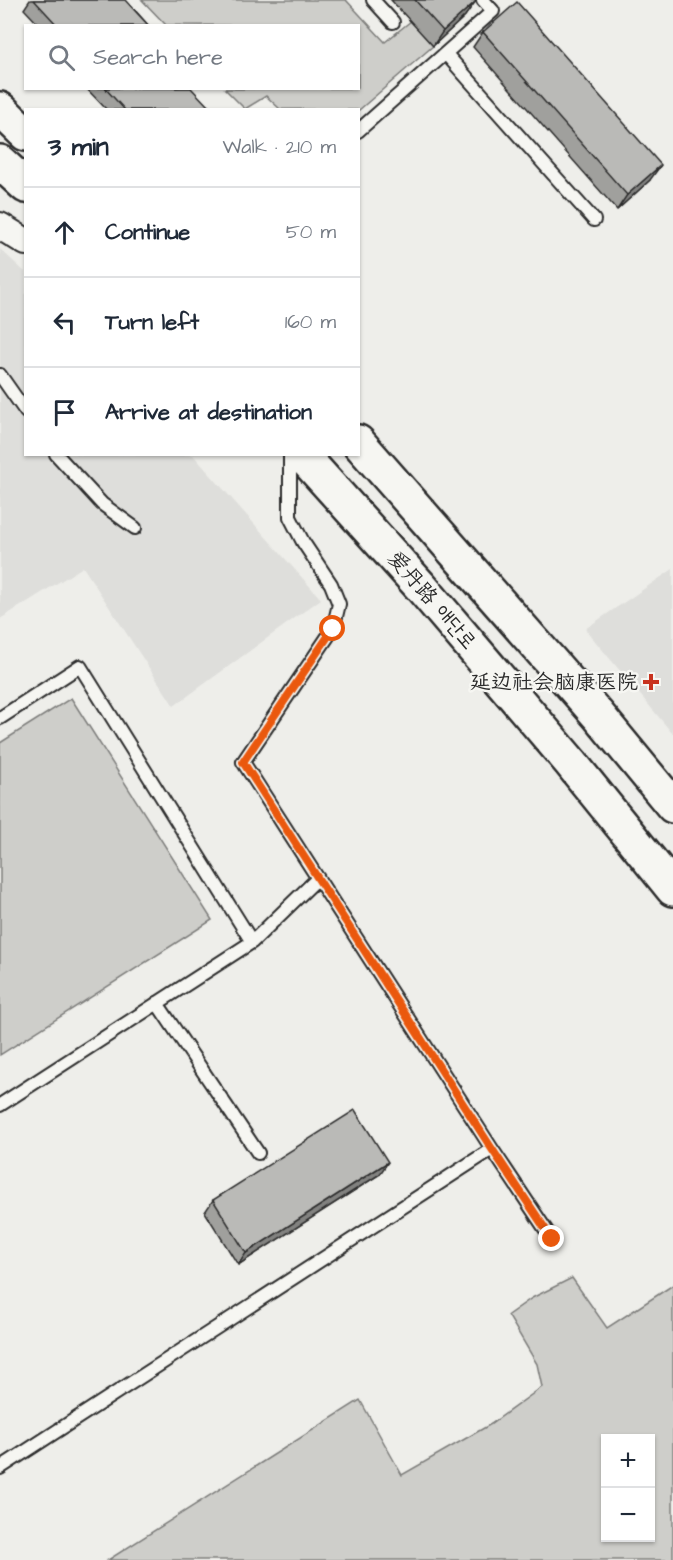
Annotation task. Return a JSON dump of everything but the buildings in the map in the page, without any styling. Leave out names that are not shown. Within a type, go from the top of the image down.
[{"type":"main road","points":[[0,109],[24,132]]},
{"type":"main road","points":[[0,162],[24,184]]},
{"type":"main road","points":[[360,444],[598,715],[673,806]]},
{"type":"main road","name":"爱丹路 애단로","points":[[303,456],[422,588],[571,763],[673,889]]},
{"type":"street","points":[[0,226],[24,241]]},
{"type":"lane","points":[[373,0],[393,22]]},
{"type":"lane","points":[[360,129],[494,11],[483,0]]},
{"type":"lane","points":[[446,54],[594,220]]},
{"type":"lane","points":[[0,375],[24,409]]},
{"type":"lane","points":[[58,456],[102,504],[135,528]]},
{"type":"lane","points":[[290,456],[290,517],[303,542],[331,584],[339,604],[333,629],[243,762],[552,1239]]},
{"type":"lane","points":[[0,718],[80,666],[252,942]]},
{"type":"lane","points":[[0,1105],[252,942],[318,878]]},
{"type":"lane","points":[[157,1003],[258,1153]]},
{"type":"lane","points":[[0,1468],[492,1149]]},
{"type":"shaded area","points":[[142,0],[346,0],[385,42],[411,21],[433,46],[360,109],[279,108],[266,96],[244,108],[226,90],[360,90],[360,24],[165,24]]},
{"type":"shaded area","points":[[0,249],[24,271],[24,456],[194,456],[321,599],[174,706],[83,567],[0,619]]},
{"type":"shaded area","name":"延边社会脑康医院","points":[[673,569],[673,734],[585,629]]},
{"type":"shaded area","points":[[71,698],[212,920],[0,1055],[0,743]]},
{"type":"shaded area","points":[[572,1278],[607,1328],[673,1285],[673,1560],[108,1560],[360,1400],[402,1475],[491,1424],[542,1387],[537,1364],[508,1315],[532,1298]]},
{"type":"place","name":"延边社会脑康医院","points":[[651,682]]},
{"type":"route","points":[[333,629],[243,762],[552,1239]]}]
